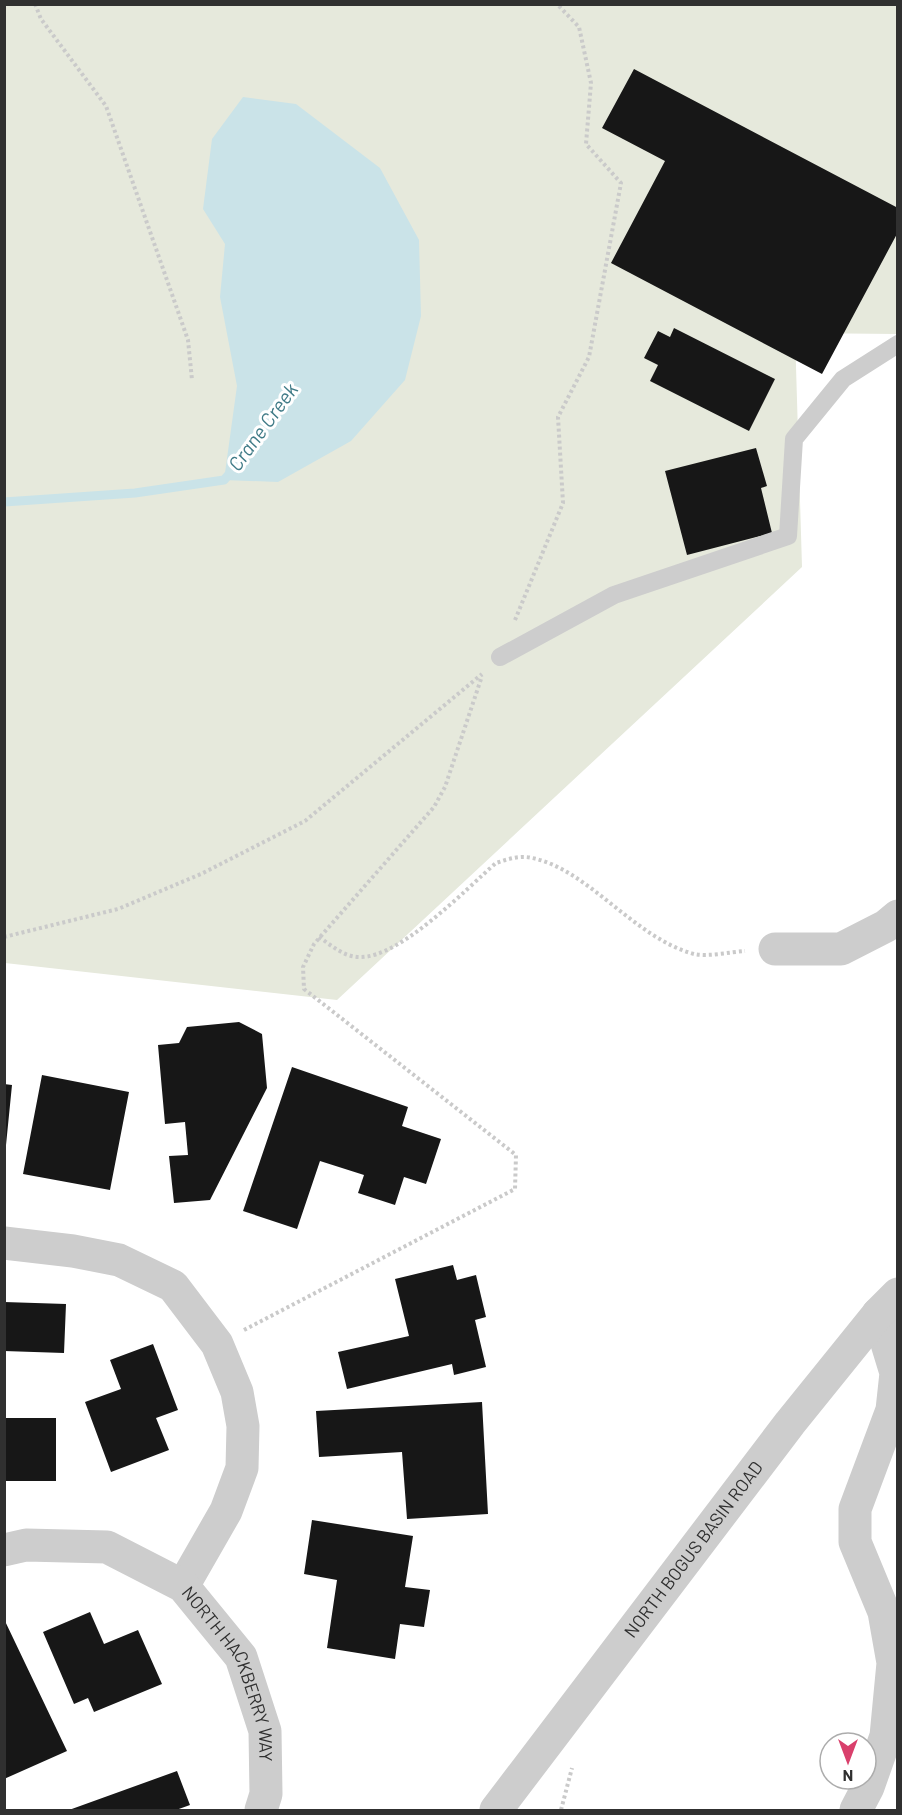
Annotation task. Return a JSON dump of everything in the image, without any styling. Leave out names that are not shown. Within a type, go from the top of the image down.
[{"type":"street","points":[[776,949],[841,949],[886,926],[897,916]]},
{"type":"street","points":[[4,1243],[73,1251],[119,1260],[173,1286],[217,1344],[237,1392],[243,1426],[242,1468],[226,1511],[183,1586]]},
{"type":"street","points":[[856,1810],[868,1787],[886,1736],[893,1663],[884,1612],[855,1542],[855,1509],[892,1410],[896,1373],[888,1304]]},
{"type":"street","name":"NORTH BOGUS BASIN ROAD","points":[[496,1810],[790,1423],[888,1304]]},
{"type":"street","name":"NORTH HACKBERRY WAY","points":[[4,1550],[26,1545],[107,1547],[183,1586],[242,1657],[265,1731],[266,1794],[261,1810]]},
{"type":"lane","points":[[500,657],[614,595],[788,536],[794,439],[843,379],[897,344]]},
{"type":"path","points":[[34,4],[40,19],[106,106],[188,340],[192,380]]},
{"type":"path","points":[[500,657],[563,503],[558,417],[589,357],[621,183],[586,144],[591,83],[579,27],[557,4]]},
{"type":"path","points":[[4,937],[118,909],[201,874],[305,821],[483,673],[445,787],[434,807],[319,937],[303,967],[304,989],[516,1155],[515,1189],[217,1344]]},
{"type":"path","points":[[319,937],[340,953],[360,957],[382,953],[402,944],[496,863],[513,858],[530,857],[554,864],[656,938],[696,954],[776,949]]},
{"type":"path","points":[[561,1810],[574,1759]]},
{"type":"shaded area","points":[[5,5],[897,5],[897,334],[795,333],[802,567],[337,1000],[5,963]]},
{"type":"water","points":[[243,97],[296,104],[380,168],[419,240],[421,316],[405,380],[351,441],[278,482],[224,480],[237,386],[220,297],[225,244],[203,209],[212,139]]},
{"type":"building","points":[[634,69],[898,208],[898,232],[822,374],[611,263],[665,161],[602,128]]},
{"type":"building","points":[[674,328],[775,379],[749,431],[650,381],[658,365],[644,358],[658,331],[670,337]]},
{"type":"building","points":[[756,448],[767,486],[761,488],[772,533],[687,555],[665,471]]},
{"type":"building","points":[[239,1022],[262,1034],[267,1088],[210,1200],[174,1203],[169,1156],[188,1155],[185,1122],[165,1124],[158,1045],[179,1043],[187,1027]]},
{"type":"building","points":[[292,1067],[408,1107],[402,1126],[441,1139],[426,1184],[404,1177],[395,1205],[358,1193],[364,1175],[320,1161],[297,1229],[243,1211]]},
{"type":"building","points":[[42,1075],[129,1092],[110,1190],[23,1174]]},
{"type":"building","points":[[4,1084],[12,1085],[6,1145],[4,1145]]},
{"type":"building","points":[[453,1265],[457,1280],[476,1275],[486,1317],[475,1320],[486,1367],[454,1375],[452,1364],[347,1389],[338,1352],[409,1336],[395,1279]]},
{"type":"building","points":[[4,1302],[66,1304],[64,1353],[4,1351]]},
{"type":"building","points":[[153,1344],[178,1410],[156,1418],[169,1450],[111,1472],[85,1402],[121,1389],[110,1360]]},
{"type":"building","points":[[482,1402],[488,1514],[407,1519],[402,1452],[319,1457],[316,1411]]},
{"type":"building","points":[[4,1418],[56,1418],[56,1481],[4,1481]]},
{"type":"building","points":[[312,1520],[413,1536],[405,1587],[430,1590],[424,1627],[400,1624],[395,1659],[327,1648],[337,1580],[304,1574]]},
{"type":"building","points":[[90,1612],[104,1644],[138,1630],[162,1684],[94,1712],[88,1698],[74,1704],[43,1632]]},
{"type":"building","points":[[4,1619],[67,1751],[4,1779]]},
{"type":"building","points":[[177,1771],[190,1805],[176,1810],[69,1810]]},
{"type":"waterway","name":"Crane Creek","points":[[4,502],[135,493],[224,480],[231,472]]}]
